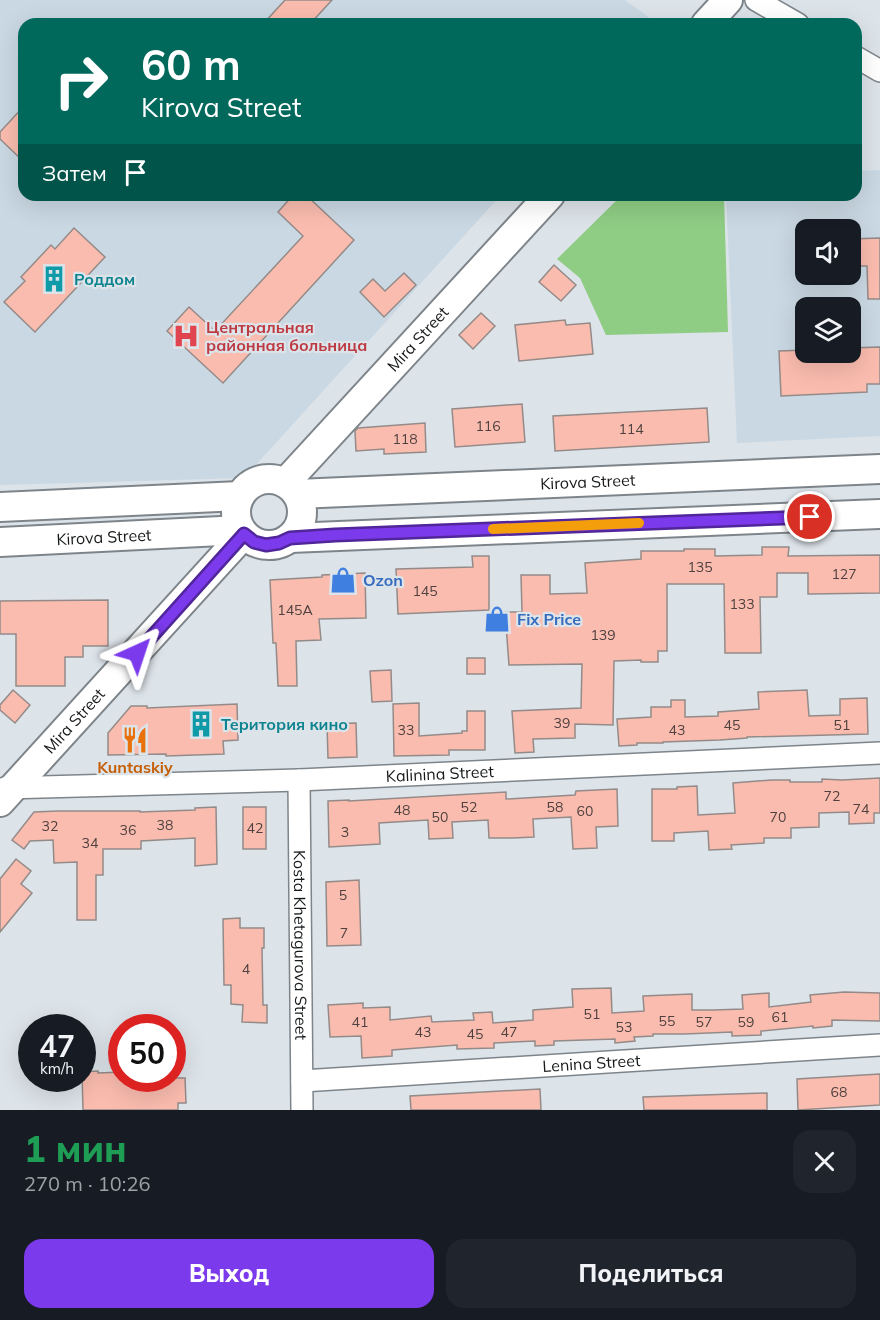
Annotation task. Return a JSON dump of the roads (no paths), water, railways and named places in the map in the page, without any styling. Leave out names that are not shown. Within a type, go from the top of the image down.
[{"type":"street","points":[[712,18],[728,0]]},
{"type":"street","points":[[756,0],[788,18]]},
{"type":"street","points":[[862,60],[880,71]]},
{"type":"street","name":"Mira Street","points":[[291,488],[545,201]]},
{"type":"street","name":"Kirova Street","points":[[0,507],[240,496],[248,486],[260,480],[273,479],[291,488],[880,469]]},
{"type":"street","points":[[716,476],[717,520]]},
{"type":"street","points":[[290,538],[302,517],[301,505],[291,488]]},
{"type":"street","points":[[240,496],[236,508],[237,520],[243,532]]},
{"type":"street","name":"Kirova Street","points":[[0,542],[243,532],[254,542],[266,545],[290,538],[880,514]]},
{"type":"street","name":"Mira Street","points":[[4,793],[243,532]]},
{"type":"street","name":"Kalinina Street","points":[[4,793],[880,753]]},
{"type":"street","name":"Kosta Khetagurova Street","points":[[300,780],[302,1110]]},
{"type":"street","name":"Lenina Street","points":[[302,1081],[880,1045]]},
{"type":"place","name":"Роддом","points":[[54,279]]},
{"type":"place","name":"Центральная районная больница","points":[[186,336]]},
{"type":"place","name":"Ozon","points":[[343,580]]},
{"type":"place","name":"Fix Price","points":[[497,619]]},
{"type":"place","name":"Територия кино","points":[[201,724]]},
{"type":"place","name":"Kuntaskiy","points":[[135,740]]}]
